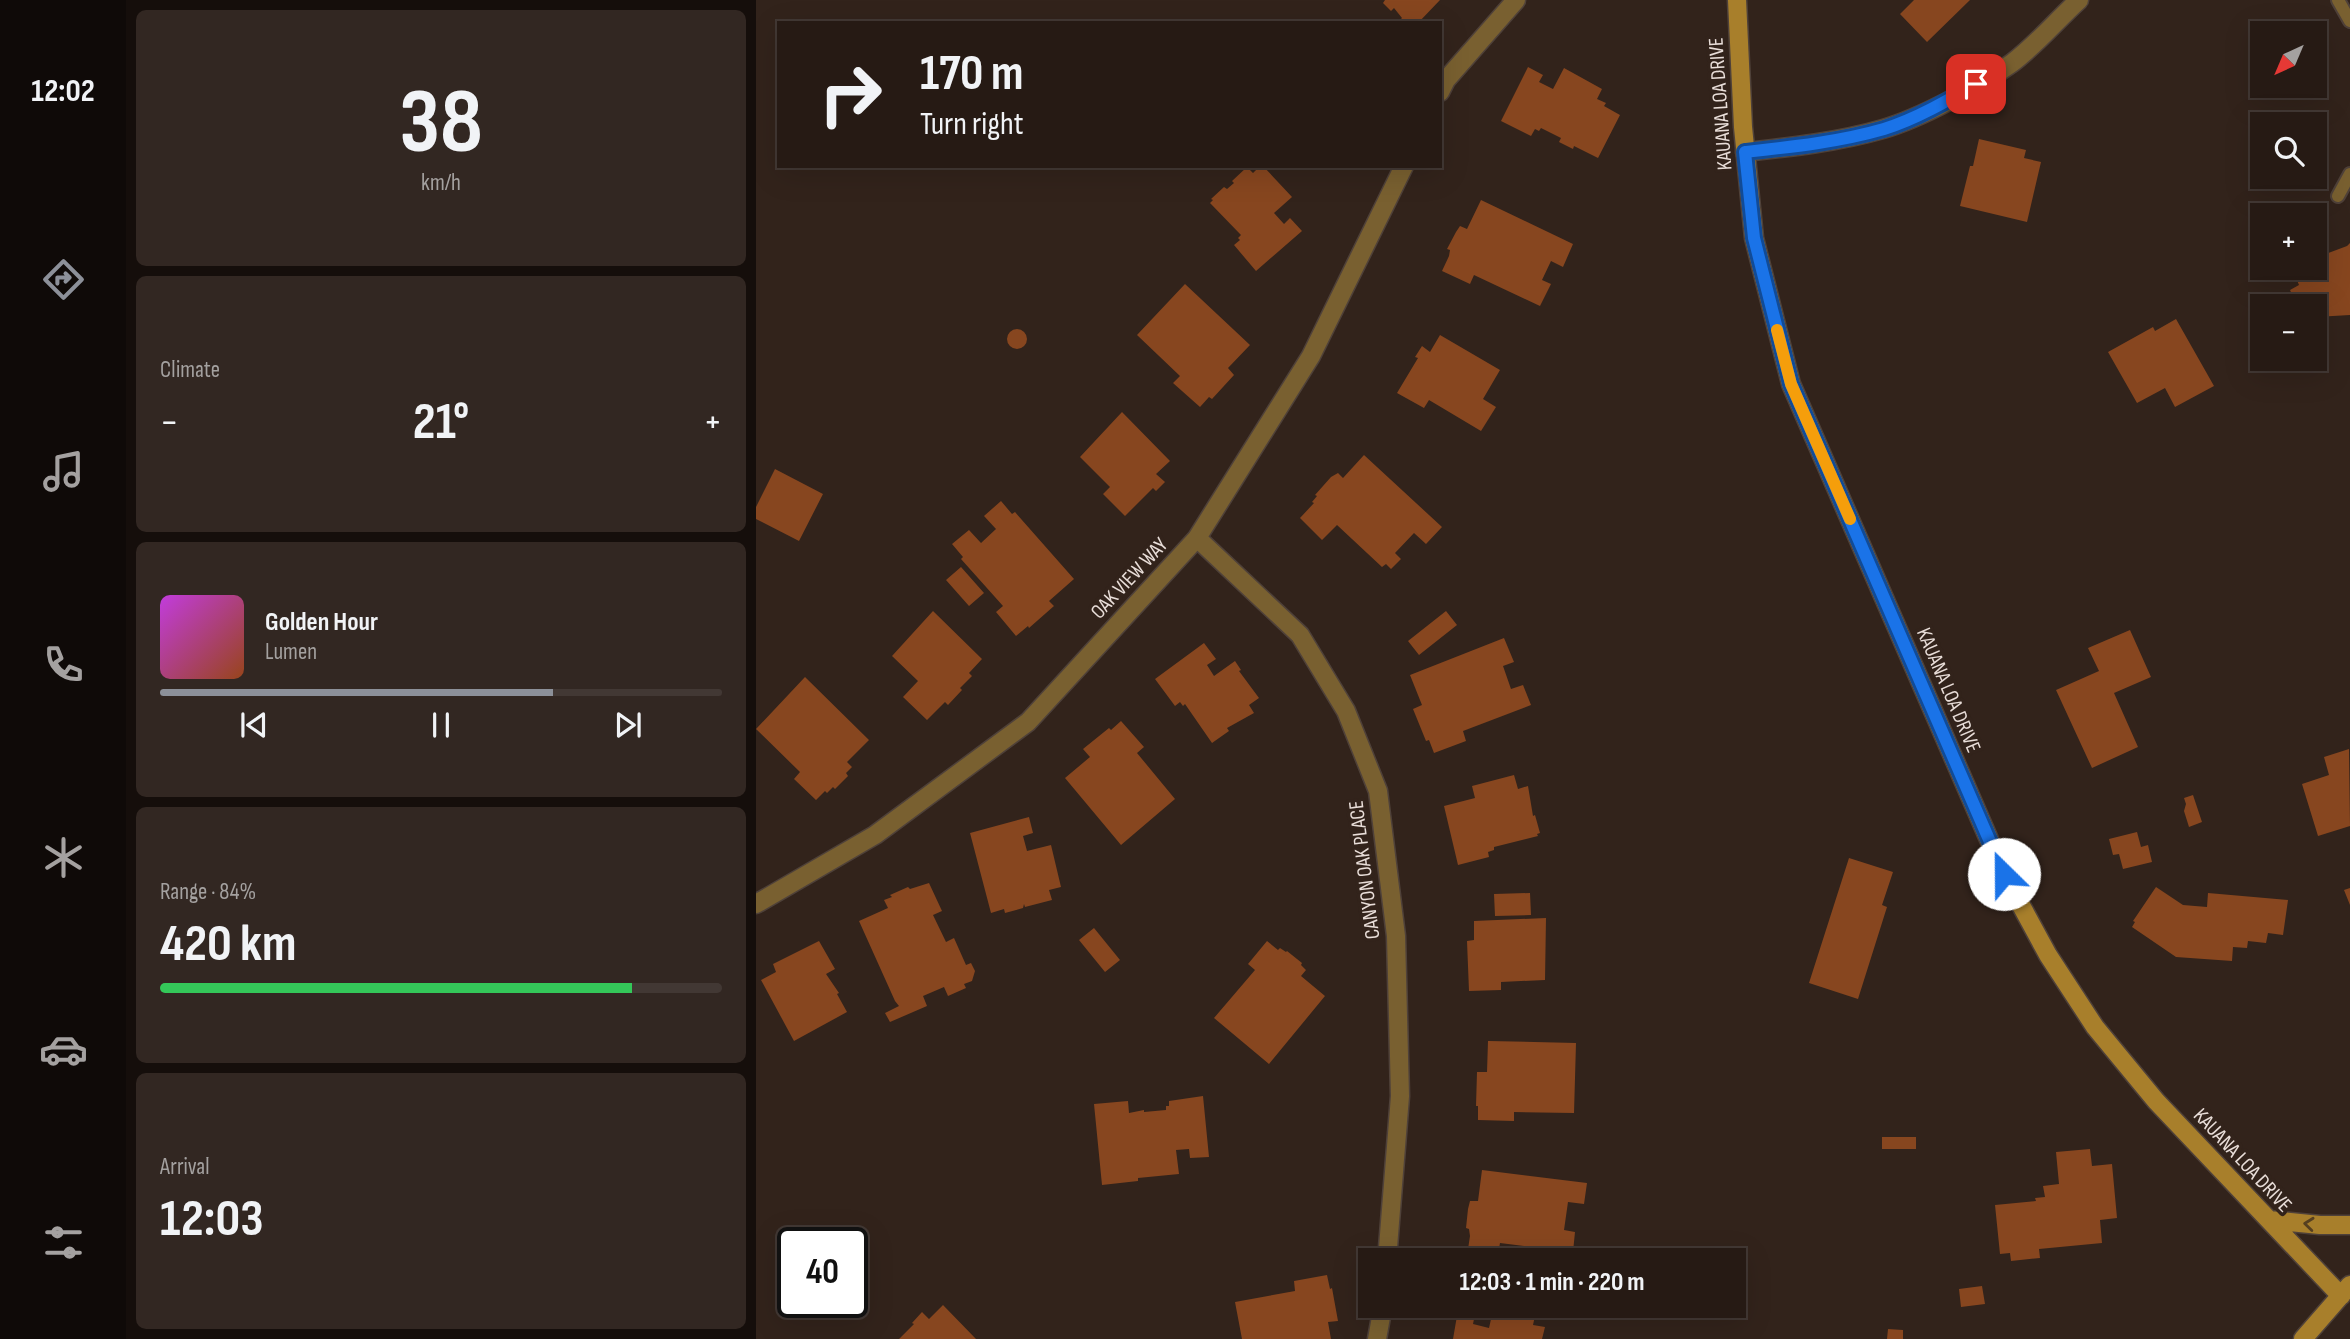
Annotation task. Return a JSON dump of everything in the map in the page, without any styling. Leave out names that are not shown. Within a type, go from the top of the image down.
[{"type":"street","points":[[1442,88],[1516,0]]},
{"type":"street","name":"KAUANA LOA DRIVE","points":[[1737,0],[1745,152],[1754,238],[1791,384],[2004,874],[2048,955],[2095,1027],[2156,1101],[2269,1220],[2345,1290]]},
{"type":"street","points":[[1745,152],[1805,145],[1884,129],[1916,116],[2013,62],[2079,0]]},
{"type":"street","name":"OAK VIEW WAY","points":[[756,904],[875,835],[1028,722],[1197,538],[1311,356],[1403,168]]},
{"type":"street","name":"CANYON OAK PLACE","points":[[1197,538],[1300,635],[1346,711],[1378,791],[1396,936],[1399,1083],[1388,1248]]},
{"type":"street","points":[[2269,1220],[2350,1225]]},
{"type":"street","points":[[2302,1339],[2345,1290]]},
{"type":"street","points":[[1377,1339],[1380,1318]]},
{"type":"lane","points":[[2338,0],[2350,21]]},
{"type":"lane","points":[[2338,196],[2350,174]]},
{"type":"building","points":[[1385,0],[1440,0],[1420,21],[1399,21],[1402,18],[1394,8],[1391,11],[1383,3]]},
{"type":"building","points":[[1914,0],[1970,0],[1927,42],[1900,14]]},
{"type":"building","points":[[1528,67],[1543,75],[1539,82],[1553,89],[1564,68],[1602,89],[1597,99],[1620,115],[1598,158],[1559,142],[1561,138],[1541,128],[1539,131],[1535,129],[1531,136],[1501,121]]},
{"type":"building","points":[[1979,139],[2026,150],[2024,158],[2041,162],[2027,222],[1960,206]]},
{"type":"building","points":[[1246,168],[1253,173],[1258,168],[1265,168],[1292,197],[1274,213],[1284,224],[1290,218],[1302,231],[1256,271],[1234,245],[1241,235],[1210,203],[1224,187],[1227,189],[1234,183],[1232,181]]},
{"type":"building","points":[[1481,200],[1573,244],[1563,267],[1551,261],[1542,280],[1551,284],[1540,306],[1474,275],[1470,284],[1442,271],[1449,256],[1450,250],[1447,249],[1456,232],[1460,226],[1467,229]]},
{"type":"building","points":[[2350,243],[2350,315],[2327,316],[2327,294],[2292,294],[2290,290],[2299,285],[2297,280],[2327,280],[2327,254]]},
{"type":"building","points":[[1185,284],[1250,345],[1228,368],[1234,375],[1212,399],[1209,397],[1200,407],[1173,383],[1180,376],[1137,335]]},
{"type":"building","points":[[2176,319],[2214,386],[2175,407],[2165,388],[2137,403],[2108,352],[2153,327],[2155,331]]},
{"type":"building","points":[[1017,329],[1024,332],[1027,339],[1024,346],[1017,349],[1010,346],[1007,339],[1010,332]]},
{"type":"building","points":[[1440,335],[1500,370],[1483,399],[1496,407],[1481,431],[1429,400],[1424,408],[1397,393],[1418,358],[1415,357],[1422,346],[1430,352]]},
{"type":"building","points":[[1122,412],[1170,461],[1156,474],[1165,482],[1156,491],[1153,488],[1125,516],[1103,494],[1110,487],[1080,457]]},
{"type":"building","points":[[1364,455],[1442,527],[1426,544],[1414,533],[1395,553],[1401,559],[1391,569],[1386,564],[1382,567],[1337,525],[1322,540],[1300,518],[1314,503],[1312,502],[1317,496],[1315,495],[1331,477],[1338,473],[1343,478]]},
{"type":"building","points":[[775,469],[823,494],[799,541],[756,519],[756,507]]},
{"type":"building","points":[[1001,501],[1012,514],[1015,512],[1074,579],[1049,601],[1054,606],[1016,636],[996,612],[1003,606],[961,559],[963,557],[952,544],[969,530],[981,543],[996,529],[984,516]]},
{"type":"building","points":[[961,567],[984,593],[969,606],[946,580]]},
{"type":"building","points":[[933,611],[982,659],[969,673],[972,676],[960,688],[962,690],[948,705],[945,702],[927,720],[903,697],[918,681],[892,656]]},
{"type":"building","points":[[1446,611],[1457,625],[1419,655],[1408,641]]},
{"type":"building","points":[[2130,630],[2151,677],[2114,693],[2138,747],[2092,768],[2056,690],[2099,671],[2088,648]]},
{"type":"building","points":[[1504,638],[1514,662],[1503,666],[1511,689],[1523,685],[1531,705],[1463,731],[1466,741],[1434,753],[1413,709],[1422,705],[1410,675]]},
{"type":"building","points":[[1204,643],[1216,659],[1207,665],[1214,676],[1235,661],[1259,698],[1249,705],[1254,713],[1227,728],[1229,731],[1212,743],[1185,704],[1183,706],[1180,702],[1175,706],[1155,679]]},
{"type":"building","points":[[805,677],[869,740],[847,762],[852,767],[846,773],[848,776],[835,789],[833,787],[827,793],[825,791],[816,800],[794,779],[800,772],[756,729]]},
{"type":"building","points":[[1121,721],[1144,747],[1137,753],[1175,799],[1121,845],[1065,778],[1090,757],[1083,749]]},
{"type":"building","points":[[2349,749],[2350,826],[2318,836],[2302,784],[2329,775],[2324,757]]},
{"type":"building","points":[[1514,775],[1518,789],[1528,786],[1533,816],[1535,815],[1540,833],[1538,836],[1494,847],[1494,850],[1488,852],[1489,857],[1458,865],[1444,806],[1475,798],[1472,786]]},
{"type":"building","points":[[2193,795],[2202,822],[2189,827],[2184,811],[2184,798]]},
{"type":"building","points":[[1029,817],[1033,833],[1023,836],[1027,851],[1051,845],[1061,887],[1049,890],[1052,900],[1025,907],[1024,904],[1023,908],[1005,913],[1004,909],[991,913],[970,833]]},
{"type":"building","points":[[2137,832],[2141,847],[2148,845],[2152,862],[2123,869],[2119,854],[2113,855],[2109,839]]},
{"type":"building","points":[[1849,858],[1893,872],[1882,905],[1887,907],[1858,999],[1809,983]]},
{"type":"building","points":[[929,883],[942,911],[933,915],[946,942],[954,938],[966,965],[971,963],[975,971],[972,981],[964,984],[966,988],[948,996],[944,987],[923,996],[927,1006],[890,1022],[885,1013],[899,1006],[859,921],[888,908],[884,900],[892,897],[890,895],[908,887],[910,889]]},
{"type":"building","points":[[2156,887],[2183,905],[2207,907],[2208,893],[2288,900],[2283,935],[2268,933],[2266,943],[2248,941],[2247,948],[2233,947],[2232,961],[2176,957],[2132,927],[2135,922],[2133,921]]},
{"type":"building","points":[[2350,888],[2350,905],[2344,890]]},
{"type":"building","points":[[1530,893],[1531,915],[1495,916],[1494,894]]},
{"type":"building","points":[[1546,918],[1545,980],[1501,982],[1501,990],[1469,991],[1467,941],[1474,940],[1474,921]]},
{"type":"building","points":[[1094,928],[1120,960],[1105,972],[1079,940]]},
{"type":"building","points":[[819,941],[835,969],[826,974],[839,993],[837,994],[847,1012],[794,1041],[761,980],[776,972],[773,964]]},
{"type":"building","points":[[1267,941],[1278,950],[1280,948],[1287,951],[1302,963],[1306,970],[1301,976],[1325,996],[1269,1064],[1214,1018],[1255,970],[1248,964]]},
{"type":"building","points":[[1488,1041],[1576,1043],[1574,1113],[1514,1112],[1514,1121],[1478,1120],[1477,1072],[1487,1072]]},
{"type":"building","points":[[1203,1096],[1209,1157],[1190,1158],[1189,1149],[1176,1150],[1179,1174],[1102,1185],[1094,1104],[1128,1101],[1129,1113],[1144,1112],[1166,1110],[1169,1101]]},
{"type":"building","points":[[1882,1137],[1916,1137],[1916,1149],[1882,1149]]},
{"type":"building","points":[[2090,1149],[2092,1166],[2112,1164],[2117,1218],[2100,1220],[2102,1243],[2039,1249],[2040,1258],[2011,1261],[2010,1253],[2000,1254],[1995,1205],[2036,1201],[2035,1198],[2045,1197],[2043,1186],[2059,1184],[2056,1152]]},
{"type":"building","points":[[1482,1170],[1587,1183],[1584,1204],[1568,1202],[1564,1230],[1575,1232],[1573,1248],[1541,1248],[1500,1243],[1499,1248],[1468,1248],[1468,1209],[1470,1201],[1478,1201]]},
{"type":"building","points":[[1327,1275],[1338,1321],[1328,1322],[1331,1339],[1242,1339],[1235,1302],[1295,1291],[1294,1281]]},
{"type":"building","points":[[1982,1286],[1985,1304],[1961,1307],[1959,1289]]},
{"type":"building","points":[[943,1305],[976,1339],[899,1339],[922,1312],[929,1319]]},
{"type":"building","points":[[1457,1318],[1474,1318],[1473,1324],[1489,1328],[1491,1318],[1534,1318],[1533,1325],[1545,1327],[1542,1339],[1453,1339]]},
{"type":"building","points":[[1888,1329],[1903,1330],[1903,1339],[1887,1339]]},
{"type":"slow traffic","points":[[1777,330],[1791,384],[1850,519]]},
{"type":"route","points":[[1976,84],[1916,116],[1884,129],[1805,145],[1745,152],[1754,238],[1791,384],[2004,874]]}]
